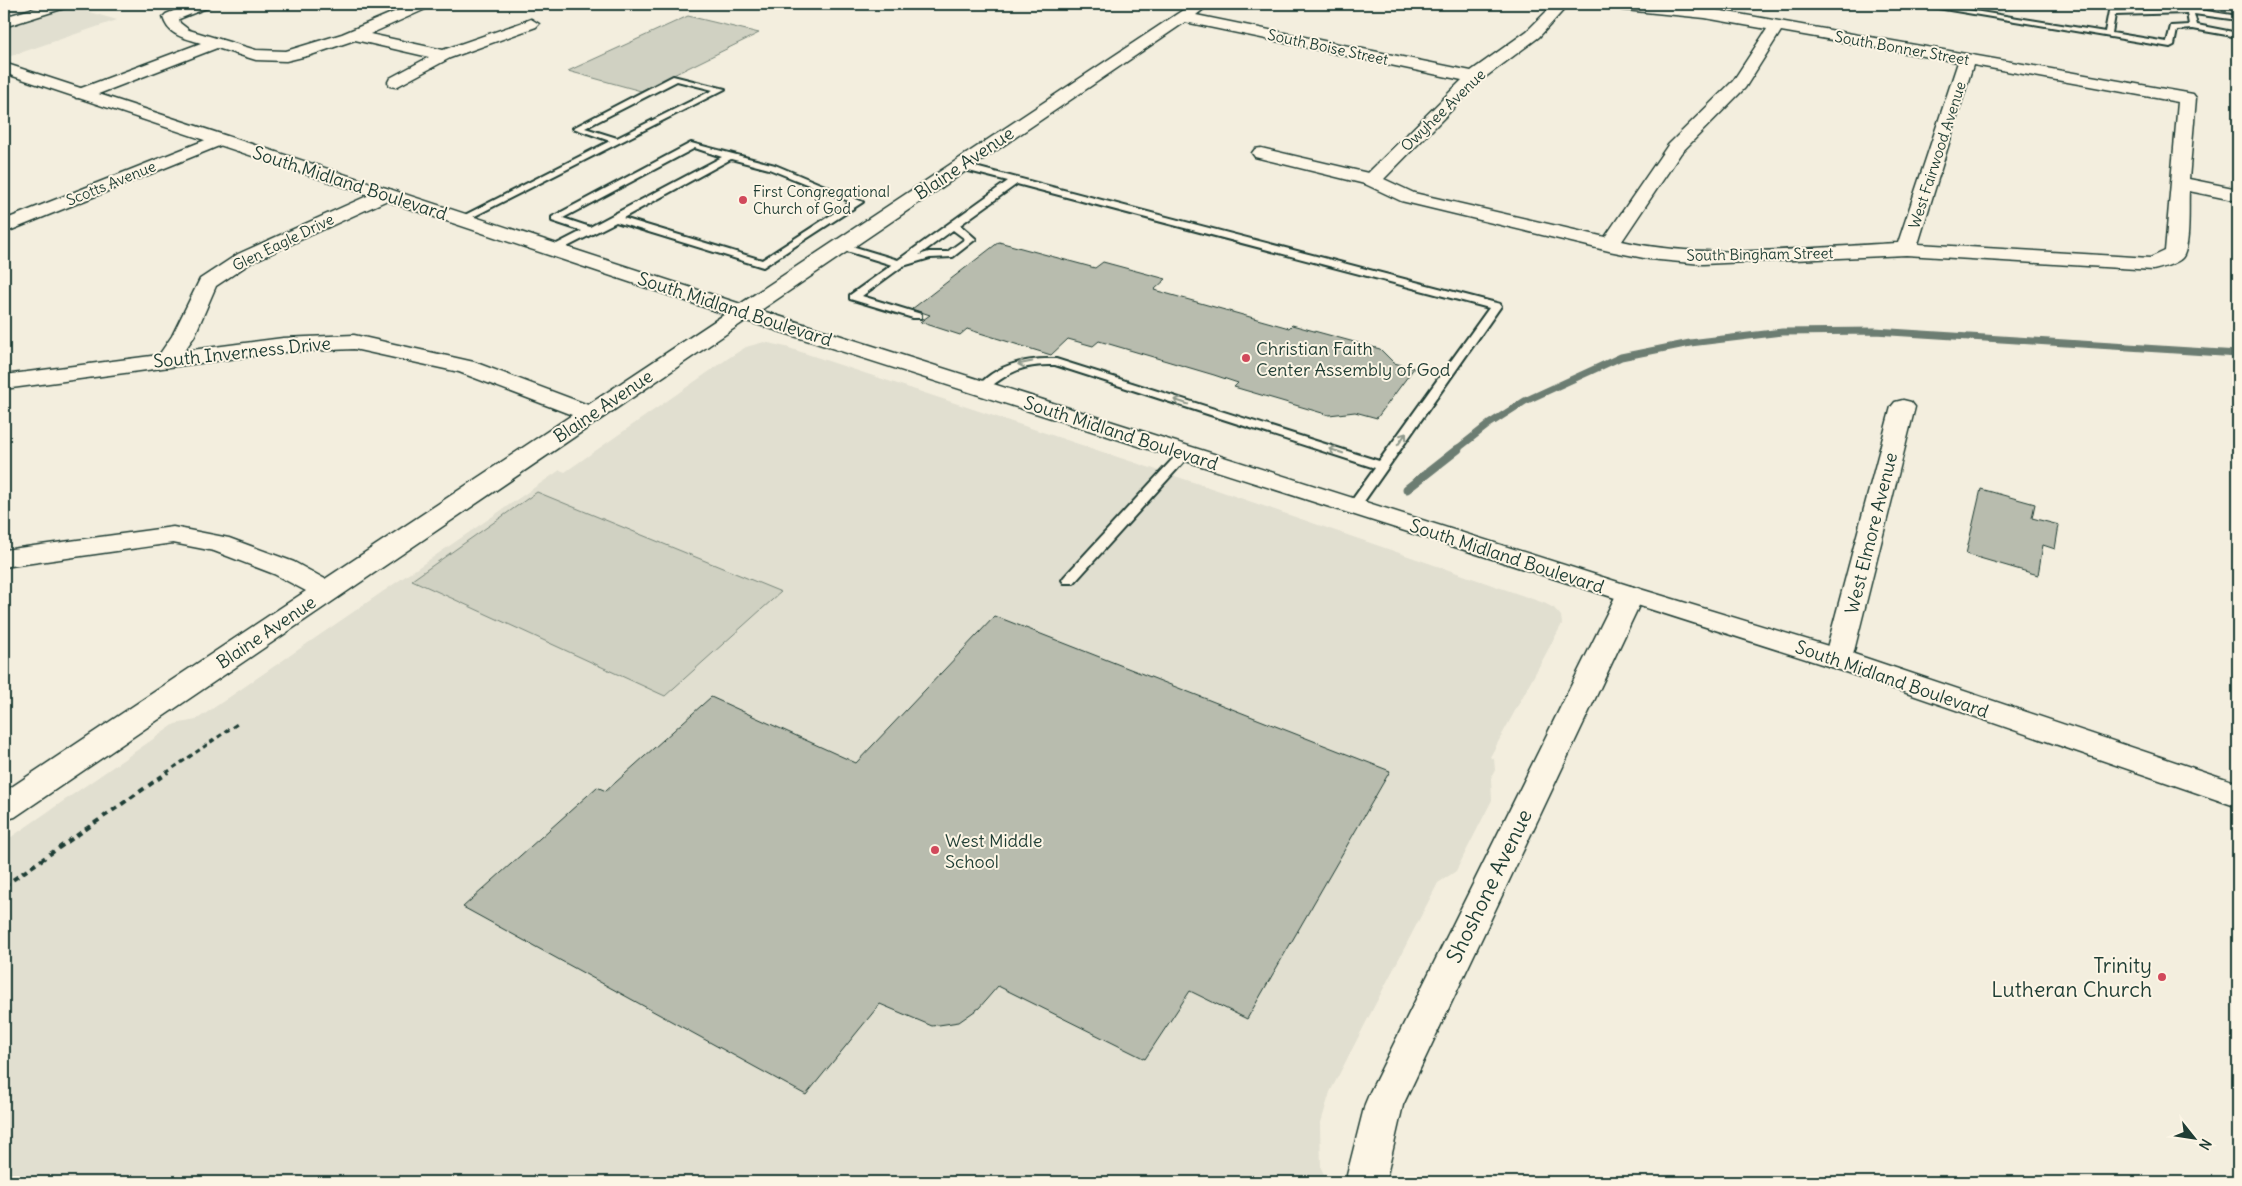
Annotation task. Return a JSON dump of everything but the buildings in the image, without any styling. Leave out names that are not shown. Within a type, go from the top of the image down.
[{"type":"street","points":[[204,4],[171,17],[173,26],[184,33],[252,56],[271,57],[295,55],[425,4]]},
{"type":"street","name":"Blaine Avenue","points":[[4,808],[1202,4]]},
{"type":"street","name":"Owyhee Avenue","points":[[1372,180],[1474,77],[1533,34],[1562,4]]},
{"type":"street","name":"South Bonner Street","points":[[1615,4],[1705,13],[2187,98],[2180,178]]},
{"type":"street","points":[[4,22],[54,5]]},
{"type":"street","name":"South Boise Street","points":[[1182,17],[1474,77]]},
{"type":"street","points":[[396,82],[444,55],[531,24]]},
{"type":"street","points":[[1609,245],[1674,149],[1739,84],[1776,26]]},
{"type":"street","points":[[351,34],[444,55]]},
{"type":"street","points":[[82,94],[217,43]]},
{"type":"street","name":"West Fairwood Avenue","points":[[1906,249],[1967,60]]},
{"type":"street","name":"South Midland Boulevard","points":[[4,68],[742,312],[1630,595],[1838,659],[2238,795]]},
{"type":"street","name":"Scotts Avenue","points":[[4,227],[218,140]]},
{"type":"street","name":"South Bingham Street","points":[[1261,153],[1372,180],[1408,196],[1609,245],[1649,254],[1702,258],[1906,249],[2153,264],[2174,255],[2176,250],[2180,178]]},
{"type":"street","points":[[2180,178],[2238,184]]},
{"type":"street","points":[[2180,178],[2238,195]]},
{"type":"street","name":"Glen Eagle Drive","points":[[167,360],[183,337],[207,283],[245,258],[385,194]]},
{"type":"street","name":"South Inverness Drive","points":[[4,382],[283,345],[354,342],[466,367],[591,414]]},
{"type":"street","name":"West Elmore Avenue","points":[[1838,659],[1903,407]]},
{"type":"street","points":[[4,558],[172,535],[220,544],[284,568],[327,591]]},
{"type":"street","name":"Shoshone Avenue","points":[[1370,1182],[1368,1175],[1384,1104],[1630,595]]},
{"type":"lane","points":[[1918,4],[1948,6],[2170,45],[2174,28]]},
{"type":"lane","points":[[2226,4],[2238,6]]},
{"type":"lane","points":[[2108,35],[2112,13],[2190,7],[2238,18]]},
{"type":"lane","points":[[2190,7],[2193,27]]},
{"type":"lane","points":[[2149,11],[2174,28],[2193,27],[2238,35]]},
{"type":"lane","points":[[462,219],[721,90],[676,78],[577,128],[618,141]]},
{"type":"lane","points":[[591,230],[555,219],[694,145],[772,167],[858,202],[763,264],[616,218]]},
{"type":"lane","points":[[554,250],[730,156]]},
{"type":"lane","points":[[960,166],[1496,306],[1353,507]]},
{"type":"lane","points":[[917,316],[854,297],[1016,180]]},
{"type":"lane","points":[[841,246],[900,264],[929,255],[949,255],[971,239],[953,225]]},
{"type":"lane","points":[[982,388],[1014,365],[1031,361],[1056,362],[1382,466]]},
{"type":"lane","points":[[1069,580],[1185,453]]},
{"type":"path","points":[[4,886],[237,724]]},
{"type":"shaded area","points":[[72,7],[117,20],[11,56],[4,53],[4,29]]},
{"type":"shaded area","points":[[688,16],[759,33],[641,91],[568,71]]},
{"type":"shaded area","points":[[764,342],[786,347],[1217,490],[1544,603],[1554,608],[1561,616],[1562,624],[1490,757],[1494,759],[1495,770],[1491,778],[1492,800],[1456,871],[1438,883],[1330,1092],[1320,1126],[1321,1168],[1327,1182],[4,1182],[4,842],[175,724],[196,720],[560,470],[565,472],[730,357],[746,347]]},
{"type":"shaded area","points":[[537,492],[781,592],[665,696],[412,580]]},
{"type":"waterway","points":[[1456,450],[1489,424],[1525,401],[1621,357],[1690,343],[1782,332],[1875,331],[2238,354]]},
{"type":"waterway","points":[[1407,489],[1458,449]]},
{"type":"place","name":"First Congregational Church of God","points":[[743,200]]},
{"type":"place","name":"Christian Faith Center Assembly of God","points":[[1246,358]]},
{"type":"place","name":"West Middle School","points":[[935,850]]},
{"type":"place","name":"Trinity Lutheran Church","points":[[2162,977]]}]
